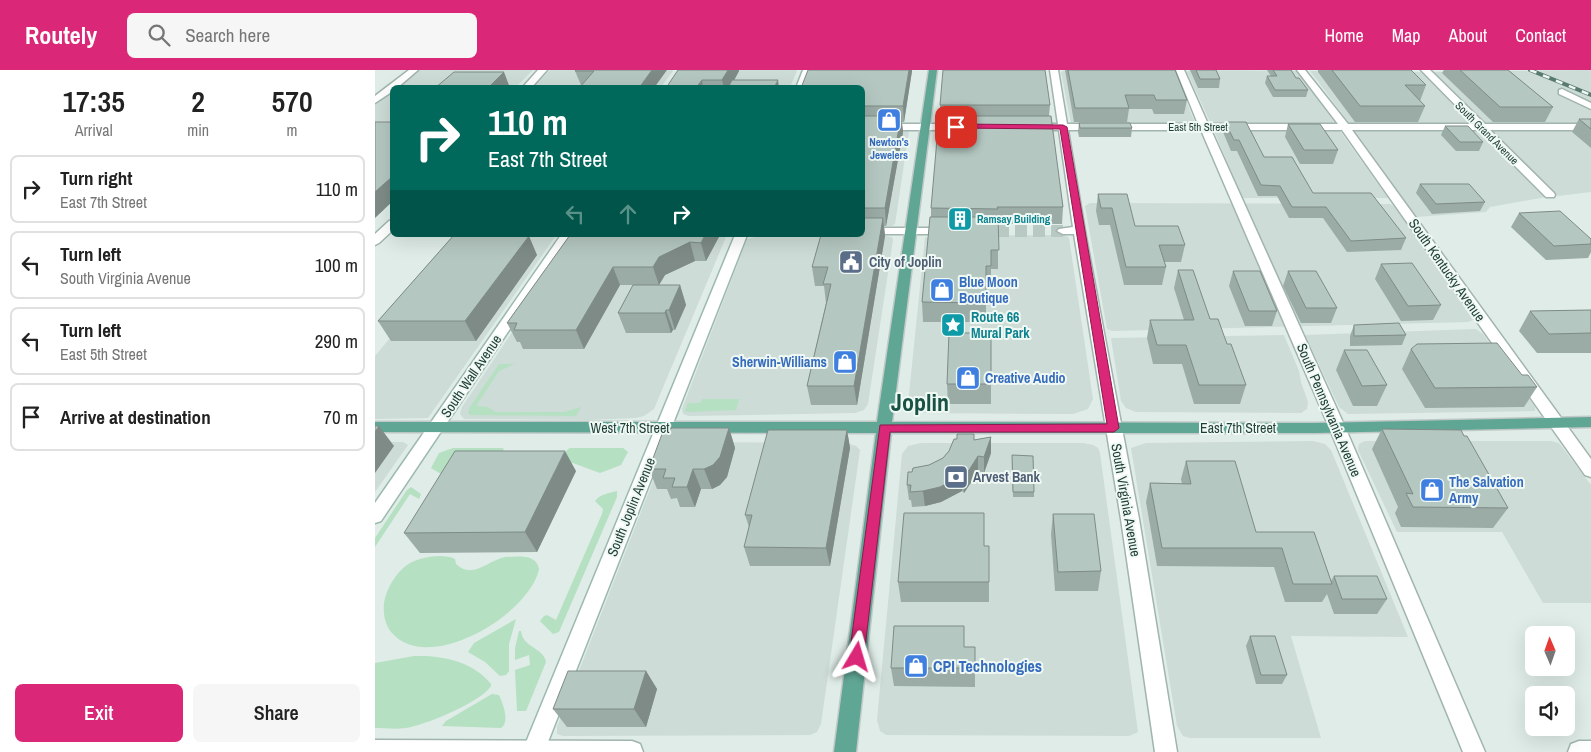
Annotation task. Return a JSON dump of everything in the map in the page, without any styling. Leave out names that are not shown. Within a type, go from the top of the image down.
[{"type":"main road","points":[[845,752],[884,428],[933,70]]},
{"type":"main road","name":"East 7th Street","points":[[884,428],[1337,428],[1591,422]]},
{"type":"main road","name":"West 7th Street","points":[[375,427],[884,428]]},
{"type":"street","points":[[394,85],[414,70]]},
{"type":"street","points":[[529,85],[543,70]]},
{"type":"street","points":[[801,85],[807,70]]},
{"type":"street","name":"South Virginia Avenue","points":[[1054,70],[1079,230],[1130,518],[1166,752]]},
{"type":"street","name":"South Pennsylvania Avenue","points":[[1180,70],[1313,371],[1475,752]]},
{"type":"street","name":"South Kentucky Avenue","points":[[1301,70],[1345,127],[1591,472]]},
{"type":"street","name":"South Grand Avenue","points":[[1425,70],[1550,195]]},
{"type":"street","points":[[375,100],[390,88]]},
{"type":"street","points":[[1562,92],[1591,106]]},
{"type":"street","points":[[865,127],[965,127]]},
{"type":"street","name":"East 5th Street","points":[[1018,127],[1591,127]]},
{"type":"street","points":[[375,241],[386,229]]},
{"type":"street","points":[[865,231],[959,230]]},
{"type":"street","points":[[1063,230],[1079,230]]},
{"type":"street","name":"South Wall Avenue","points":[[375,516],[566,237]]},
{"type":"street","name":"South Joplin Avenue","points":[[534,751],[740,237]]},
{"type":"street","points":[[375,751],[632,752]]},
{"type":"street","points":[[1579,752],[1591,752]]},
{"type":"shaded area","points":[[420,70],[533,70],[518,85],[402,85]]},
{"type":"shaded area","points":[[550,70],[673,70],[662,85],[535,85]]},
{"type":"shaded area","points":[[689,70],[797,71],[791,85],[678,85]]},
{"type":"shaded area","points":[[1066,70],[1169,70],[1174,72],[1195,123],[1071,123],[1061,72]]},
{"type":"shaded area","points":[[1190,70],[1297,71],[1334,122],[1331,124],[1211,124],[1187,72]]},
{"type":"shaded area","points":[[1591,70],[1591,125],[1488,124],[1481,120],[1434,72]]},
{"type":"shaded area","points":[[1310,71],[1421,72],[1471,123],[1350,124]]},
{"type":"shaded area","points":[[390,93],[390,124],[375,124],[375,105]]},
{"type":"shaded area","points":[[1474,129],[1482,132],[1546,197],[1490,207],[1486,212],[1416,217],[1355,131]]},
{"type":"shaded area","points":[[1591,129],[1591,192],[1558,196],[1492,130]]},
{"type":"shaded area","points":[[865,130],[909,131],[895,224],[892,226],[865,226]]},
{"type":"shaded area","points":[[1217,130],[1340,131],[1388,198],[1242,198],[1215,133]]},
{"type":"shaded area","points":[[1090,203],[1390,204],[1394,206],[1473,320],[1468,322],[1112,331],[1107,329],[1085,206]]},
{"type":"shaded area","points":[[1065,235],[1069,238],[1093,399],[1088,409],[1073,414],[919,413],[911,410],[908,404],[925,238],[930,236]]},
{"type":"shaded area","points":[[886,236],[892,237],[893,240],[868,404],[864,410],[855,413],[689,416],[683,414],[682,409],[747,239],[755,237]]},
{"type":"shaded area","points":[[474,237],[555,237],[428,418],[375,419],[375,356]]},
{"type":"shaded area","points":[[726,237],[654,409],[644,416],[635,418],[589,420],[464,419],[460,414],[462,407],[575,238]]},
{"type":"shaded area","points":[[1476,329],[1483,334],[1535,407],[1535,411],[1348,414],[1339,407],[1305,335]]},
{"type":"shaded area","points":[[1284,335],[1299,371],[1308,402],[1307,409],[1301,413],[1136,412],[1126,408],[1121,401],[1111,338]]},
{"type":"shaded area","points":[[1313,441],[1325,444],[1331,450],[1408,637],[1291,636],[1321,738],[1190,738],[1183,736],[1177,726],[1131,448],[1146,443]]},
{"type":"shaded area","points":[[1365,441],[1551,441],[1559,443],[1591,485],[1591,603],[1543,603],[1502,532],[1397,532],[1358,450],[1359,444]]},
{"type":"shaded area","points":[[375,442],[403,442],[408,445],[375,492]]},
{"type":"shaded area","points":[[675,442],[846,443],[856,446],[860,450],[821,724],[817,732],[810,735],[563,736],[557,734],[557,727],[666,448]]},
{"type":"shaded area","points":[[921,443],[1083,443],[1098,448],[1138,732],[1129,736],[886,735],[880,731],[877,720],[902,454],[908,446]]},
{"type":"green space","points":[[499,364],[515,364],[499,371],[476,406],[488,407],[495,412],[564,412],[581,407],[576,416],[470,415],[468,412],[470,407]]},
{"type":"green space","points":[[702,399],[739,399],[736,410],[685,411],[688,403],[700,403]]},
{"type":"green space","points":[[453,448],[504,449],[498,459],[446,477],[431,468],[439,453]]},
{"type":"green space","points":[[570,448],[623,448],[628,452],[621,465],[600,473],[562,459]]},
{"type":"green space","points":[[411,487],[421,494],[419,499],[410,494],[375,547],[375,538],[407,490]]},
{"type":"green space","points":[[617,491],[617,497],[559,632],[553,634],[540,621],[547,615],[556,620],[602,514],[603,509],[595,501],[602,495]]},
{"type":"green space","points":[[444,556],[455,559],[456,564],[462,568],[474,570],[505,557],[530,558],[534,560],[539,569],[532,586],[518,604],[499,620],[477,633],[454,643],[431,647],[410,645],[394,635],[389,628],[385,620],[385,598],[392,582],[407,565],[424,558]]},
{"type":"green space","points":[[516,619],[509,644],[509,671],[506,675],[500,676],[485,662],[468,652],[474,643]]},
{"type":"green space","points":[[519,631],[521,631],[525,641],[544,657],[546,662],[526,711],[517,711],[515,670],[530,665],[529,655],[515,660],[515,648]]},
{"type":"green space","points":[[414,656],[445,658],[456,661],[484,676],[491,686],[477,699],[466,705],[419,725],[398,729],[375,728],[375,663]]},
{"type":"green space","points":[[492,694],[499,695],[504,708],[505,722],[501,728],[442,726],[446,721]]},
{"type":"building","points":[[652,70],[641,85],[582,85],[594,71],[575,71]]},
{"type":"building","points":[[678,70],[728,70],[722,80],[702,80],[698,85],[668,85]]},
{"type":"building","points":[[808,70],[909,70],[903,106],[865,106],[865,85],[802,85]]},
{"type":"building","points":[[943,70],[1045,70],[1050,105],[940,105]]},
{"type":"building","points":[[1068,70],[1175,70],[1187,100],[1156,100],[1154,95],[1125,95],[1129,108],[1075,108]]},
{"type":"building","points":[[1196,70],[1216,70],[1220,79],[1200,79]]},
{"type":"building","points":[[1273,70],[1291,70],[1308,90],[1275,90],[1267,76],[1277,76]]},
{"type":"building","points":[[1332,70],[1411,70],[1426,85],[1405,85],[1425,106],[1360,106]]},
{"type":"building","points":[[1460,70],[1508,70],[1553,107],[1500,107]]},
{"type":"building","points":[[454,72],[504,72],[491,85],[439,85]]},
{"type":"building","points":[[732,80],[778,80],[776,85],[730,85]]},
{"type":"building","points":[[865,116],[901,116],[885,208],[865,208]]},
{"type":"building","points":[[939,116],[1051,116],[1063,207],[997,207],[998,209],[931,208]]},
{"type":"building","points":[[1579,119],[1591,119],[1591,129]]},
{"type":"building","points":[[375,122],[390,122],[390,179],[375,192]]},
{"type":"building","points":[[1225,122],[1246,122],[1264,157],[1292,157],[1313,193],[1371,193],[1406,238],[1351,241],[1326,207],[1292,207],[1280,186],[1261,185],[1239,140],[1234,140]]},
{"type":"building","points":[[1079,123],[1130,123],[1132,128],[1080,128]]},
{"type":"building","points":[[1288,124],[1320,124],[1338,150],[1304,150]]},
{"type":"building","points":[[1445,126],[1468,126],[1483,142],[1460,142]]},
{"type":"building","points":[[1420,184],[1469,184],[1485,202],[1436,204]]},
{"type":"building","points":[[1098,194],[1127,194],[1135,226],[1178,226],[1185,245],[1159,245],[1166,267],[1126,267],[1112,208],[1101,208]]},
{"type":"building","points":[[1560,211],[1591,239],[1591,244],[1554,246],[1519,213]]},
{"type":"building","points":[[930,217],[998,217],[999,250],[991,250],[991,266],[986,266],[986,303],[922,302]]},
{"type":"building","points":[[865,218],[883,218],[854,386],[807,386],[831,284],[823,284],[828,267],[812,267],[820,237],[865,237]]},
{"type":"building","points":[[452,237],[528,237],[465,321],[378,321]]},
{"type":"building","points":[[569,237],[704,237],[701,243],[690,242],[659,257],[653,267],[613,267],[576,330],[514,330],[517,323],[507,323]]},
{"type":"building","points":[[1412,263],[1441,305],[1408,306],[1381,264]]},
{"type":"building","points":[[1178,270],[1193,270],[1210,319],[1218,319],[1227,344],[1231,344],[1246,385],[1199,385],[1186,345],[1157,345],[1150,320],[1194,320]]},
{"type":"building","points":[[1233,271],[1260,271],[1277,311],[1249,311]]},
{"type":"building","points":[[1288,271],[1316,271],[1337,308],[1306,308]]},
{"type":"building","points":[[633,285],[680,285],[669,310],[666,310],[665,313],[618,313]]},
{"type":"building","points":[[1591,310],[1591,333],[1549,334],[1530,311]]},
{"type":"building","points":[[1399,323],[1406,335],[1354,336],[1354,325]]},
{"type":"building","points":[[949,333],[991,333],[991,384],[947,384]]},
{"type":"building","points":[[1497,343],[1522,375],[1528,375],[1537,387],[1435,388],[1411,349],[1417,344]]},
{"type":"building","points":[[1344,350],[1367,350],[1387,385],[1362,386]]},
{"type":"building","points":[[672,428],[729,428],[720,457],[713,465],[704,469],[693,469],[687,487],[672,487],[675,478],[663,478],[666,469],[649,469],[662,434]]},
{"type":"building","points":[[1382,429],[1461,430],[1464,436],[1467,436],[1508,508],[1413,507],[1406,493],[1413,494]]},
{"type":"building","points":[[768,430],[847,430],[826,548],[744,547],[752,515],[745,515]]},
{"type":"building","points":[[957,434],[974,434],[974,440],[991,437],[984,457],[978,456],[964,478],[961,476],[940,487],[910,492],[911,485],[907,485],[908,472],[912,472],[913,468],[929,465],[943,458],[949,451],[954,439],[957,439]]},
{"type":"building","points":[[455,451],[565,451],[525,532],[404,533]]},
{"type":"building","points":[[1012,455],[1033,456],[1034,492],[1013,492]]},
{"type":"building","points":[[1186,461],[1235,461],[1256,532],[1314,532],[1332,584],[1293,584],[1282,548],[1162,548],[1150,483],[1191,484]]},
{"type":"building","points":[[904,513],[984,513],[984,546],[989,546],[989,582],[898,582]]},
{"type":"building","points":[[1053,514],[1094,514],[1101,571],[1058,572]]},
{"type":"building","points":[[1334,576],[1377,576],[1387,599],[1342,599]]},
{"type":"building","points":[[894,626],[964,626],[964,647],[975,647],[975,668],[891,668]]},
{"type":"building","points":[[1250,636],[1275,636],[1287,675],[1261,675]]},
{"type":"building","points":[[568,671],[646,671],[634,709],[553,709]]},
{"type":"tunnel","points":[[997,231],[1063,231]]},
{"type":"railway","points":[[1530,70],[1591,95]]},
{"type":"place","name":"Newton's Jewelers","points":[[889,120]]},
{"type":"place","name":"Ramsay Building","points":[[960,219]]},
{"type":"place","name":"City of Joplin","points":[[851,262]]},
{"type":"place","name":"Blue Moon Boutique","points":[[942,290]]},
{"type":"place","name":"Route 66 Mural Park","points":[[953,325]]},
{"type":"place","name":"Sherwin-Williams","points":[[845,362]]},
{"type":"place","name":"Creative Audio","points":[[968,378]]},
{"type":"place","name":"Arvest Bank","points":[[956,477]]},
{"type":"place","name":"The Salvation Army","points":[[1432,490]]},
{"type":"place","name":"CPI Technologies","points":[[916,666]]},
{"type":"district","name":"Joplin","points":[[920,403]]},
{"type":"route","points":[[857,657],[884,428],[1114,428],[1080,237],[1063,127],[956,127]]}]
